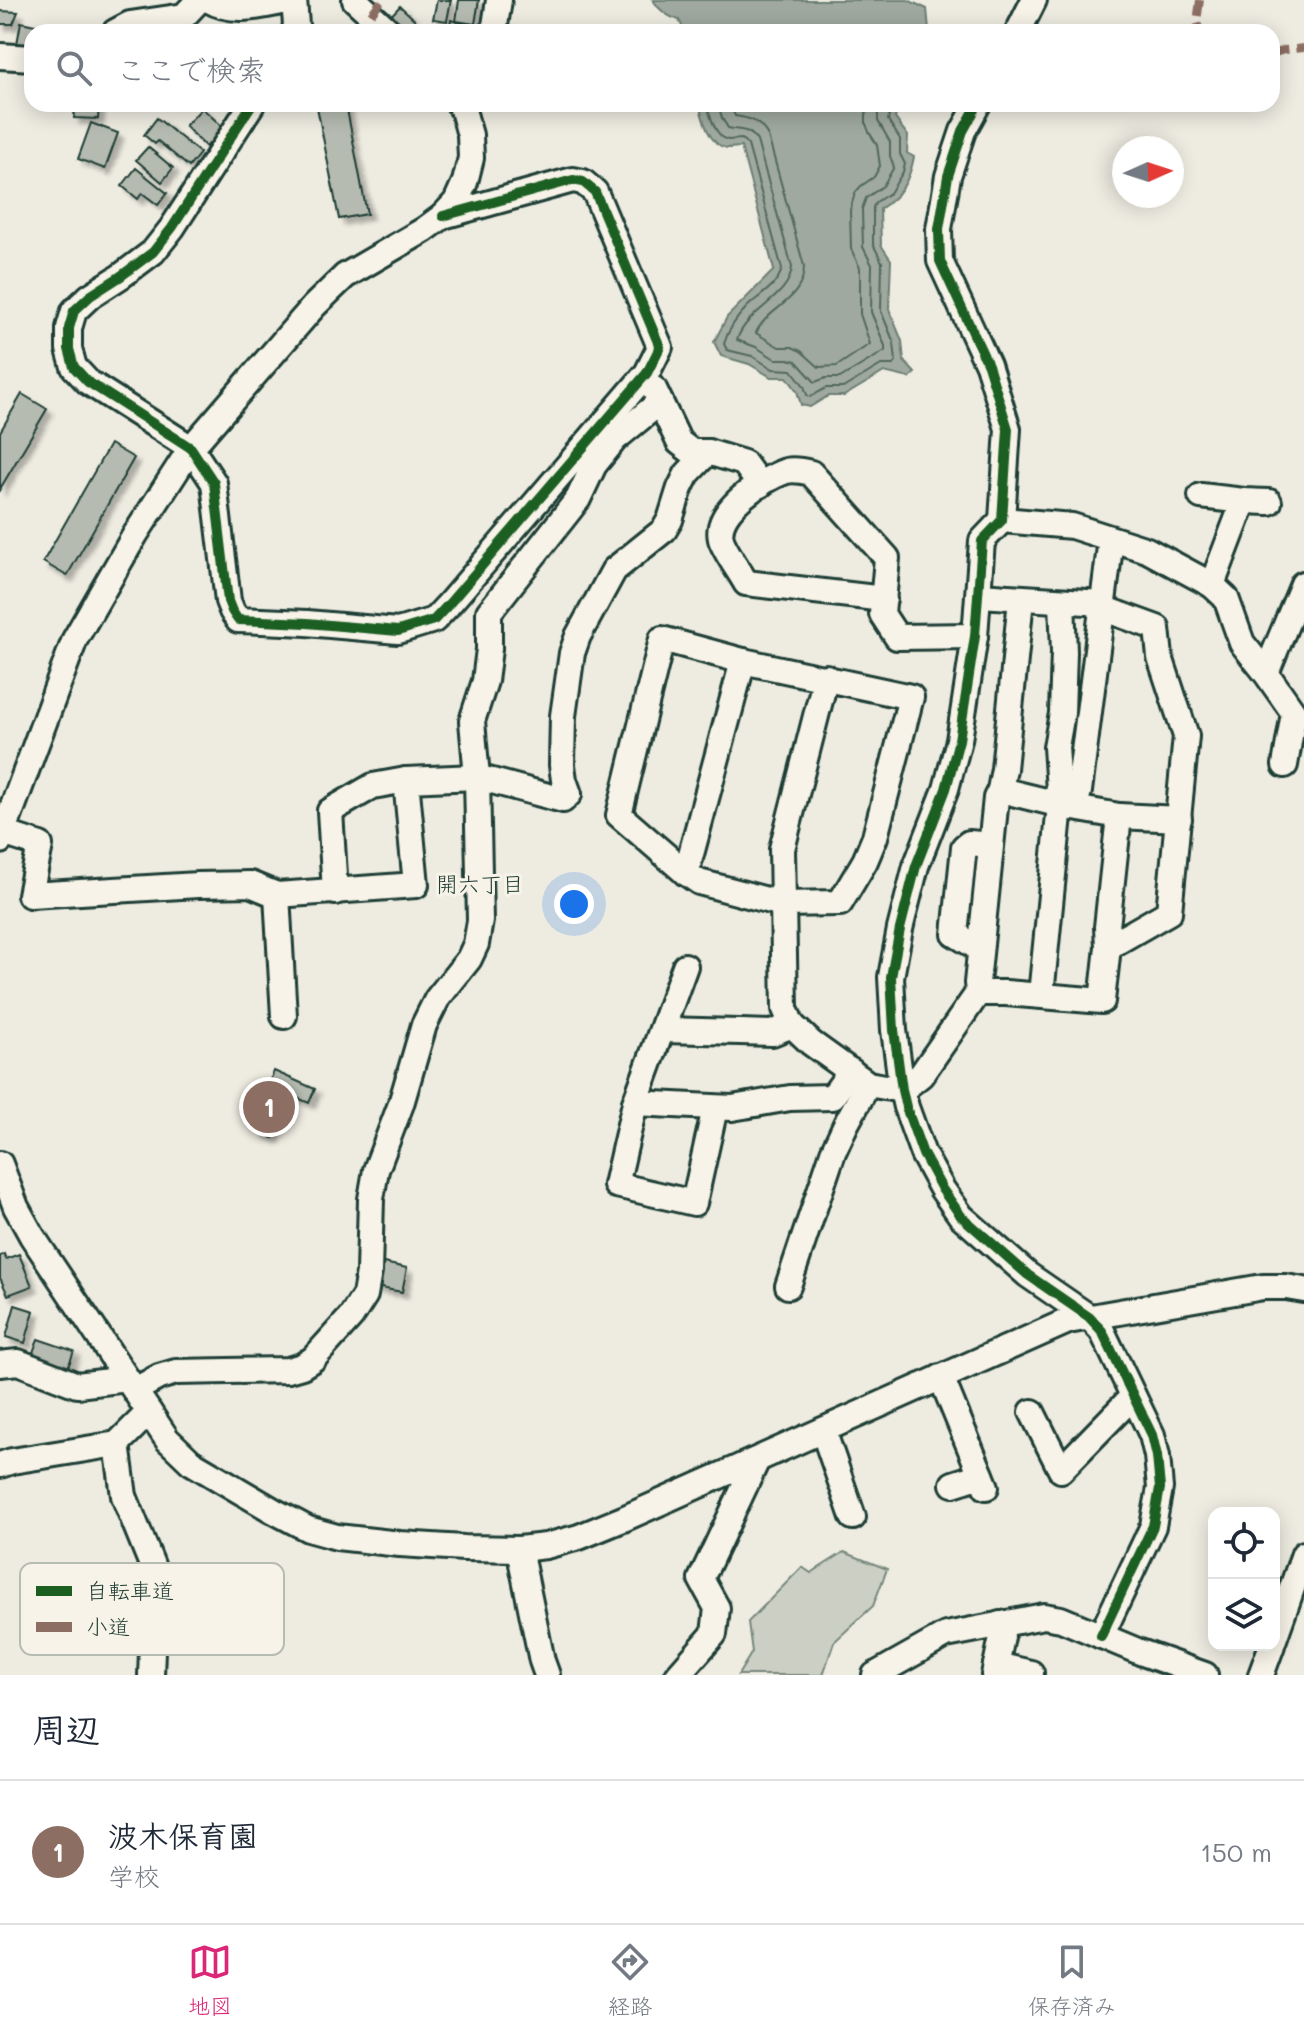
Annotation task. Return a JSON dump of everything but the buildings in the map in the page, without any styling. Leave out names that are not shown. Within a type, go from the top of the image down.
[{"type":"street","points":[[130,24],[184,16],[199,0]]},
{"type":"street","points":[[209,0],[230,8],[293,0],[296,24]]},
{"type":"street","points":[[355,0],[381,24]]},
{"type":"street","points":[[495,24],[499,0]]},
{"type":"street","points":[[1022,24],[1034,0]]},
{"type":"street","points":[[0,56],[24,58]]},
{"type":"street","points":[[247,112],[172,228],[153,252],[90,296],[74,311],[69,328],[69,349],[74,367],[88,382],[191,448],[214,483],[228,601],[238,620],[398,631],[434,620],[647,373],[660,347],[595,192],[583,182],[573,180],[443,216]]},
{"type":"street","points":[[406,780],[416,885],[277,895],[250,884],[237,884],[30,895],[40,845],[2,837],[75,639],[135,535],[191,448],[314,306],[345,276],[424,230],[456,202],[471,158],[467,112]]},
{"type":"street","points":[[974,112],[963,131],[948,176],[939,229],[940,261],[988,365],[1008,429],[1007,466],[1002,520],[982,541],[975,636],[959,740],[946,789],[916,866],[900,929],[891,977],[894,1030],[906,1107],[923,1154],[942,1189],[961,1216],[987,1240],[1028,1275],[1089,1317],[1102,1331],[1152,1435],[1160,1488],[1153,1526],[1101,1636]]},
{"type":"street","points":[[647,373],[679,442],[692,452],[723,455],[744,463],[760,485]]},
{"type":"street","points":[[0,1364],[18,1362],[77,1385],[131,1385],[176,1372],[288,1370],[313,1359],[351,1317],[365,1295],[369,1272],[371,1199],[376,1170],[401,1104],[424,1025],[437,999],[469,959],[476,944],[480,921],[477,777],[472,721],[485,681],[489,612],[578,499],[594,465],[615,439],[660,402]]},
{"type":"street","points":[[335,892],[330,811],[373,786],[406,780],[477,777],[563,800],[569,794],[562,765],[563,716],[572,653],[578,636],[614,570],[664,530],[687,474],[708,452]]},
{"type":"street","points":[[884,599],[746,583],[721,539],[722,523],[732,506],[760,485],[788,471],[811,473],[887,558],[884,599],[882,614],[897,637],[975,636]]},
{"type":"street","points":[[1201,496],[1269,502]]},
{"type":"street","points":[[1212,585],[1244,501]]},
{"type":"street","points":[[1002,520],[1072,526],[1147,550],[1212,585],[1226,598],[1242,643],[1294,713],[1285,765]]},
{"type":"street","points":[[1067,806],[1079,791],[1111,539]]},
{"type":"street","points":[[1266,673],[1303,584]]},
{"type":"street","points":[[979,595],[1102,605],[1157,628],[1160,657],[1186,736],[1169,912],[1108,947]]},
{"type":"street","points":[[902,1090],[921,1075],[978,993],[996,798],[1004,769],[1021,599]]},
{"type":"street","points":[[1041,995],[1067,806],[1056,747],[1062,713],[1062,601]]},
{"type":"street","points":[[662,639],[743,661],[826,677],[911,697],[875,837],[865,861],[840,903],[782,904],[699,882],[619,815],[662,639]]},
{"type":"street","points":[[686,873],[743,661]]},
{"type":"street","points":[[826,677],[782,849],[785,1009],[792,1025],[811,1043],[860,1077],[902,1090]]},
{"type":"street","points":[[1000,790],[1119,816],[1179,819]]},
{"type":"street","points":[[978,993],[1102,1001],[1119,816]]},
{"type":"street","points":[[277,895],[284,1016]]},
{"type":"street","points":[[685,966],[635,1103],[616,1185],[694,1203],[715,1108]]},
{"type":"street","points":[[663,1030],[772,1033],[792,1025]]},
{"type":"street","points":[[635,1103],[715,1108],[749,1106],[790,1098],[832,1097],[860,1077]]},
{"type":"street","points":[[788,1286],[860,1077]]},
{"type":"street","points":[[0,1164],[16,1207],[32,1236],[167,1439],[191,1462],[308,1529],[337,1537],[400,1544],[519,1549],[579,1537],[1068,1321],[1252,1289],[1295,1289],[1304,1268]]},
{"type":"street","points":[[941,1377],[983,1481],[953,1484]]},
{"type":"street","points":[[1032,1412],[1061,1470],[1133,1396]]},
{"type":"street","points":[[0,1465],[117,1444],[149,1412]]},
{"type":"street","points":[[823,1430],[853,1517]]},
{"type":"street","points":[[117,1444],[124,1496],[151,1563]]},
{"type":"street","points":[[678,1675],[714,1634],[717,1608],[701,1579],[757,1460]]},
{"type":"street","points":[[519,1549],[547,1675]]},
{"type":"street","points":[[1280,1622],[1304,1554]]},
{"type":"street","points":[[875,1675],[946,1635],[1044,1616],[1061,1619],[1205,1675]]},
{"type":"street","points":[[1000,1624],[1002,1637],[995,1670],[1031,1673]]},
{"type":"street","points":[[1261,1675],[1270,1651]]},
{"type":"street","points":[[151,1675],[152,1655]]},
{"type":"shaded area","points":[[844,1552],[887,1569],[873,1606],[834,1642],[823,1675],[738,1675],[752,1652],[748,1622],[802,1567],[811,1573]]},
{"type":"water","points":[[653,0],[908,0],[927,9],[928,24],[681,24]]},
{"type":"water","points":[[701,112],[897,112],[895,118],[908,136],[907,153],[914,157],[903,187],[880,209],[881,245],[891,260],[889,309],[902,341],[904,361],[915,373],[909,378],[884,372],[844,396],[828,396],[810,407],[801,405],[797,391],[787,377],[771,377],[749,364],[721,356],[714,342],[727,317],[774,270],[741,147],[721,146],[711,137]]},
{"type":"marked path","points":[[371,14],[382,0]]},
{"type":"marked path","points":[[1198,24],[1200,0]]},
{"type":"marked path","points":[[1280,51],[1304,48]]},
{"type":"cycle path","points":[[247,112],[172,228],[153,252],[90,296],[74,311],[69,328],[69,349],[74,367],[88,382],[191,448],[214,483],[228,601],[238,620],[398,631],[434,620],[647,373],[660,347],[595,192],[583,182],[573,180],[443,216]]},
{"type":"cycle path","points":[[974,112],[963,131],[948,176],[939,229],[940,261],[988,365],[1008,429],[1002,520],[982,541],[975,636],[959,740],[946,789],[916,866],[900,929],[891,977],[894,1030],[906,1107],[923,1154],[942,1189],[961,1216],[1028,1275],[1089,1317],[1102,1331],[1152,1435],[1160,1488],[1153,1526],[1101,1636]]},
{"type":"place","name":"波木保育園","points":[[269,1107]]},
{"type":"district","name":"開六丁目","points":[[480,884]]}]
